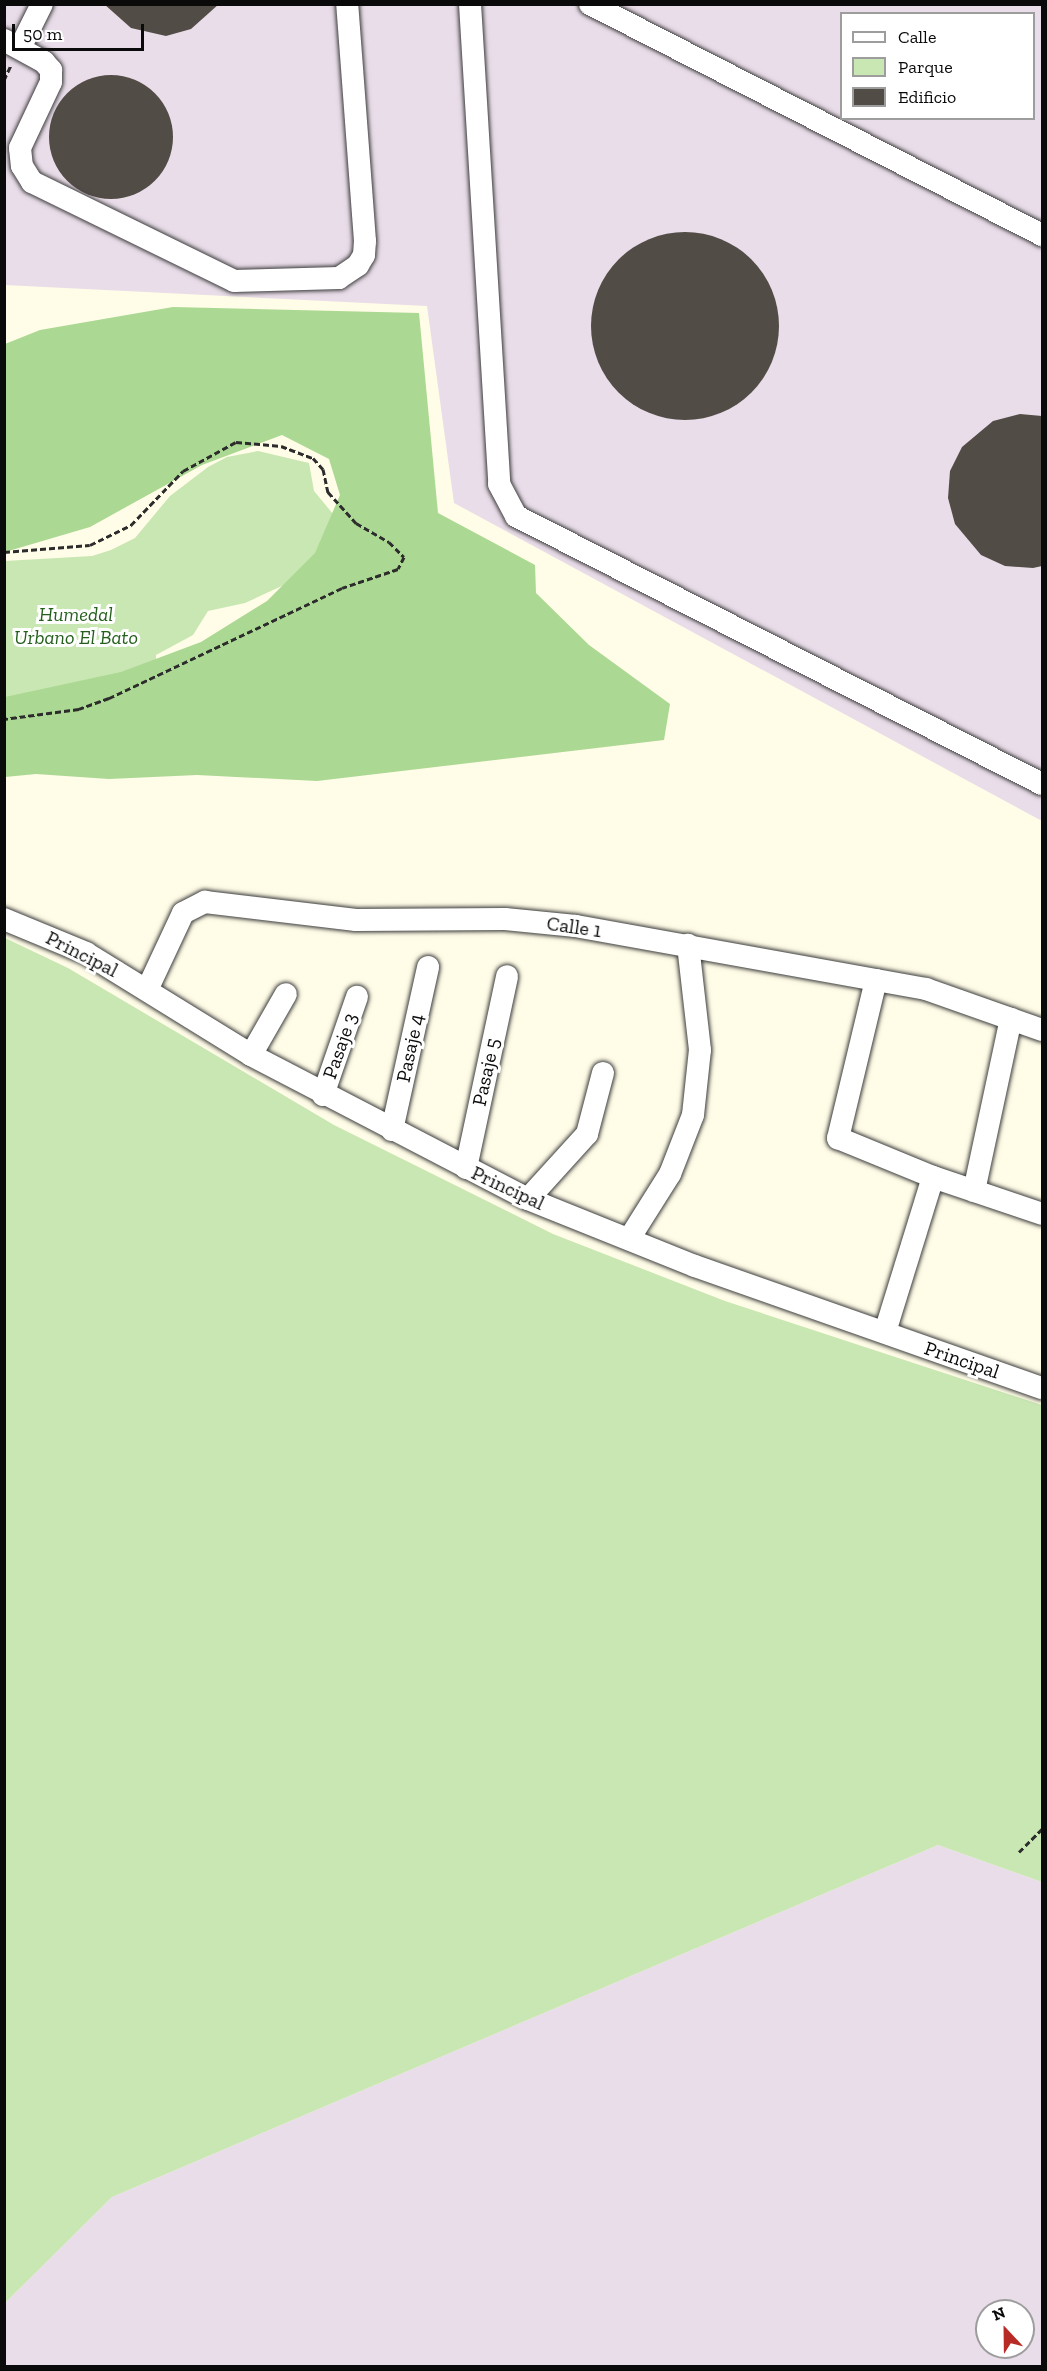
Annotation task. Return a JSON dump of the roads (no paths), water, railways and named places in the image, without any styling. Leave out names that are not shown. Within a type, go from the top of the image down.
[{"type":"street","points":[[42,4],[12,44],[48,66],[52,76],[20,148],[22,166],[32,182],[234,281],[339,278],[358,264],[364,255],[365,241],[347,4]]},
{"type":"street","points":[[470,4],[499,484],[516,516],[1042,784]]},
{"type":"street","points":[[590,4],[1042,235]]},
{"type":"street","name":"Calle 1","points":[[147,990],[183,914],[204,902],[356,920],[505,918],[688,945],[926,990],[1042,1030]]},
{"type":"street","name":"Principal","points":[[4,919],[86,953],[251,1055],[323,1095],[528,1199],[629,1239],[1042,1388]]},
{"type":"street","points":[[629,1239],[670,1174],[693,1115],[700,1050],[688,945]]},
{"type":"street","name":"Pasaje 4","points":[[392,1130],[428,967]]},
{"type":"street","name":"Pasaje 5","points":[[466,1168],[507,976]]},
{"type":"street","points":[[876,980],[838,1138],[933,1177],[1042,1214]]},
{"type":"street","points":[[251,1055],[286,994]]},
{"type":"street","name":"Pasaje 3","points":[[323,1095],[357,997]]},
{"type":"street","points":[[974,1191],[1011,1019]]},
{"type":"street","points":[[528,1199],[587,1134],[603,1073]]},
{"type":"street","points":[[885,1332],[933,1177]]},
{"type":"park label","name":"Humedal Urbano El Bato","points":[[76,626]]}]
